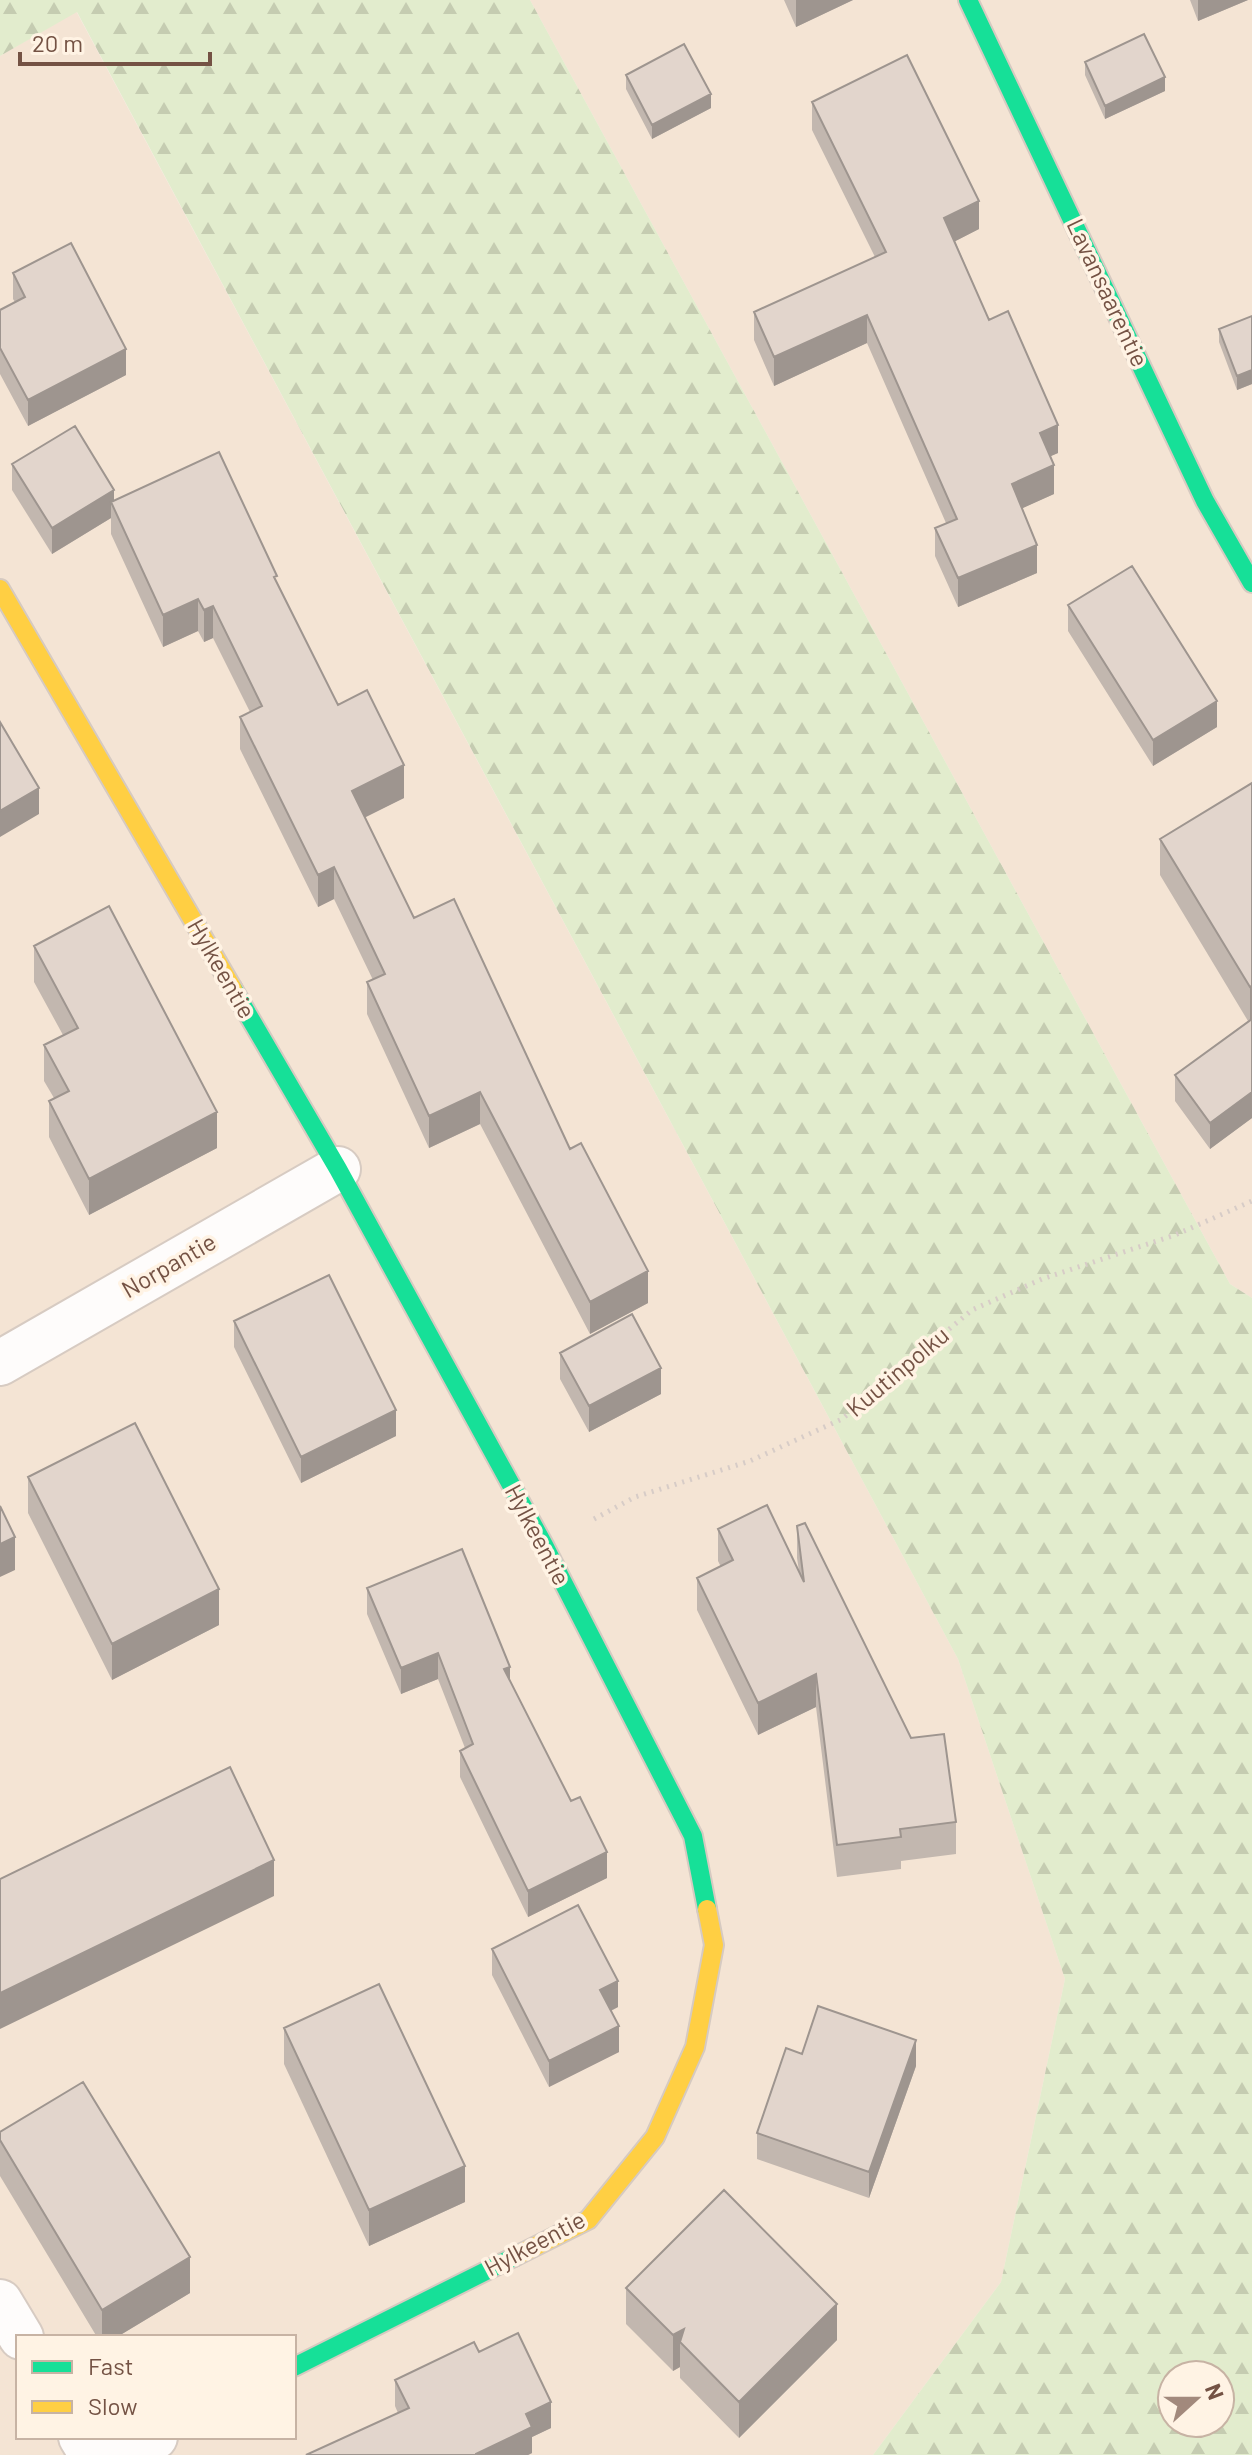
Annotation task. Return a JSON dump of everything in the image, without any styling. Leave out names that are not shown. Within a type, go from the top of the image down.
[{"type":"street","name":"Lavansaarentie","points":[[968,0],[1205,501],[1252,583]]},
{"type":"street","name":"Hylkeentie","points":[[0,589],[338,1169],[544,1545],[693,1836],[714,1945],[695,2047],[655,2137],[588,2220],[296,2366]]},
{"type":"street","name":"Norpantie","points":[[0,1363],[338,1169]]},
{"type":"street","points":[[0,2302],[20,2335]]},
{"type":"street","points":[[119,2455],[151,2439]]},
{"type":"path","name":"Kuutinpolku","points":[[544,1545],[635,1497],[750,1461],[842,1419],[972,1310],[1042,1279],[1175,1235],[1252,1201]]},
{"type":"shaded area","points":[[530,0],[1252,0],[1252,1298],[1230,1284]]},
{"type":"shaded area","points":[[76,11],[958,1659],[1065,1979],[1001,2282],[873,2455],[0,2455],[0,56]]},
{"type":"green space","points":[[0,0],[530,0],[1230,1284],[1252,1298],[1252,2455],[873,2455],[1001,2282],[1065,1979],[958,1659],[77,12],[0,56]]},
{"type":"building","points":[[1144,34],[1165,77],[1105,106],[1085,62]]},
{"type":"building","points":[[684,44],[711,94],[652,125],[626,75]]},
{"type":"building","points":[[907,55],[979,201],[944,218],[989,320],[1008,311],[1058,425],[1040,433],[1054,465],[1012,484],[1037,545],[958,578],[935,528],[957,519],[867,315],[774,357],[754,312],[886,252],[812,102]]},
{"type":"building","points":[[71,243],[126,349],[28,400],[0,348],[0,310],[25,297],[13,273]]},
{"type":"building","points":[[1252,316],[1252,370],[1237,376],[1219,329]]},
{"type":"building","points":[[75,426],[114,490],[52,528],[12,464]]},
{"type":"building","points":[[219,452],[277,576],[274,577],[338,705],[367,690],[404,765],[352,791],[414,918],[454,899],[570,1149],[581,1143],[648,1271],[590,1302],[480,1092],[429,1116],[367,982],[385,974],[334,867],[318,875],[240,717],[262,706],[213,606],[204,610],[198,599],[163,615],[111,502]]},
{"type":"building","points":[[1132,566],[1217,701],[1153,740],[1068,605]]},
{"type":"building","points":[[0,722],[39,788],[0,811]]},
{"type":"building","points":[[1252,783],[1252,986],[1250,987],[1160,839]]},
{"type":"building","points":[[109,906],[217,1112],[89,1179],[49,1101],[69,1091],[44,1045],[78,1028],[34,946]]},
{"type":"building","points":[[1252,1019],[1252,1092],[1210,1123],[1175,1075]]},
{"type":"building","points":[[329,1275],[396,1410],[301,1457],[234,1321]]},
{"type":"building","points":[[632,1314],[661,1368],[589,1406],[560,1353]]},
{"type":"building","points":[[135,1423],[219,1589],[112,1644],[28,1477]]},
{"type":"building","points":[[767,1505],[804,1582],[797,1526],[805,1523],[911,1738],[944,1734],[956,1822],[900,1829],[901,1837],[837,1845],[816,1674],[758,1703],[697,1578],[733,1560],[718,1529]]},
{"type":"building","points":[[0,1506],[15,1537],[0,1544]]},
{"type":"building","points":[[462,1549],[510,1667],[504,1669],[571,1801],[580,1797],[607,1852],[528,1891],[460,1751],[473,1744],[438,1653],[401,1668],[367,1588]]},
{"type":"building","points":[[230,1767],[274,1860],[0,1993],[0,1879]]},
{"type":"building","points":[[578,1905],[618,1981],[600,1990],[619,2026],[549,2061],[492,1949]]},
{"type":"building","points":[[379,1984],[465,2166],[369,2210],[284,2028]]},
{"type":"building","points":[[818,2006],[916,2040],[869,2172],[757,2133],[786,2048],[802,2054]]},
{"type":"building","points":[[83,2082],[190,2257],[102,2310],[0,2140],[0,2132]]},
{"type":"building","points":[[724,2190],[837,2304],[739,2402],[680,2342],[684,2329],[673,2335],[626,2288]]},
{"type":"building","points":[[518,2333],[551,2402],[526,2414],[532,2427],[476,2455],[306,2455],[409,2408],[395,2380],[474,2342],[479,2352]]},
{"type":"traffic: fast","points":[[968,0],[1205,501],[1252,583]]},
{"type":"traffic: fast","points":[[233,989],[338,1169],[544,1545],[693,1836],[707,1909]]},
{"type":"traffic: fast","points":[[296,2366],[514,2257]]},
{"type":"traffic: slow","points":[[0,589],[233,989]]},
{"type":"traffic: slow","points":[[514,2257],[588,2220],[655,2137],[695,2047],[714,1945],[707,1909]]}]
